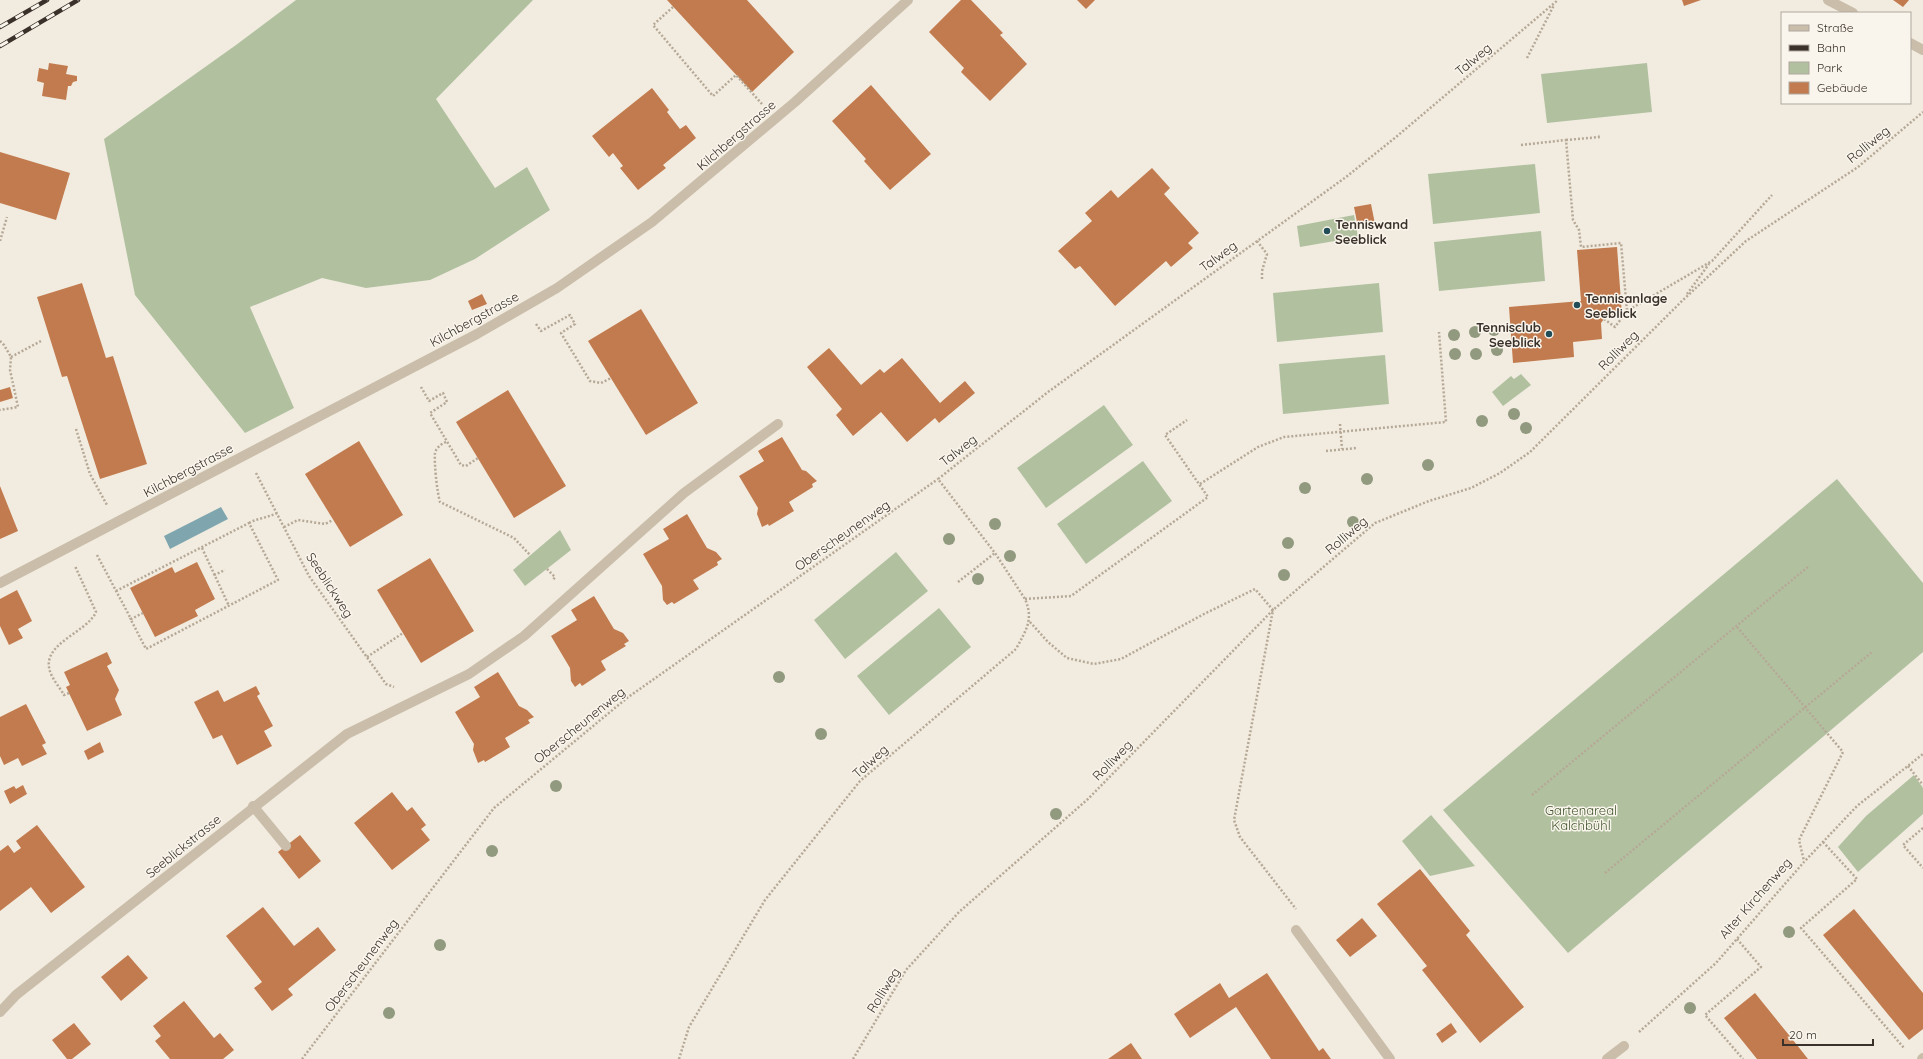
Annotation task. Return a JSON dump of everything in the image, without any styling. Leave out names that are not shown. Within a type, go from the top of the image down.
[{"type":"street","name":"Kilchbergstrasse","points":[[0,583],[477,334],[557,288],[604,258],[652,222],[722,165],[908,0]]},
{"type":"street","points":[[1828,0],[1851,12]]},
{"type":"street","points":[[1911,44],[1923,50]]},
{"type":"street","name":"Seeblickstrasse","points":[[0,1012],[16,995],[253,806],[347,734],[391,713],[407,702],[469,674],[524,636],[684,493],[778,424]]},
{"type":"street","points":[[253,806],[286,846]]},
{"type":"street","points":[[1296,930],[1390,1059]]},
{"type":"street","points":[[1607,1059],[1624,1046]]},
{"type":"path","name":"Talweg","points":[[679,1059],[689,1027],[765,900],[860,782],[1016,649],[1030,622],[1028,606],[1025,599],[994,553],[938,479],[1048,392],[1346,176],[1396,137],[1558,0]]},
{"type":"path","points":[[1527,58],[1555,3]]},
{"type":"path","points":[[673,7],[653,25],[713,96],[736,75],[764,106]]},
{"type":"path","name":"Rolliweg","points":[[853,1059],[906,970],[959,912],[1088,799],[1273,610],[1375,523],[1430,501],[1471,488],[1500,473],[1530,452],[1683,300],[1746,241],[1858,167],[1923,112]]},
{"type":"path","points":[[1521,145],[1600,137],[1599,135]]},
{"type":"path","points":[[1566,140],[1573,220],[1579,230],[1581,247],[1621,243],[1628,312]]},
{"type":"path","points":[[1683,300],[1711,262],[1772,195]]},
{"type":"path","points":[[0,241],[7,216]]},
{"type":"path","points":[[1257,241],[1267,254],[1262,271],[1262,279]]},
{"type":"path","points":[[1604,319],[1614,327],[1628,312],[1711,262]]},
{"type":"path","points":[[533,319],[541,332],[570,314],[574,324],[561,332],[590,381],[601,383],[611,378]]},
{"type":"path","points":[[1200,484],[1258,448],[1284,437],[1446,422],[1439,332]]},
{"type":"path","points":[[0,341],[11,357],[10,370],[18,407],[0,410]]},
{"type":"path","points":[[11,357],[41,341]]},
{"type":"path","points":[[421,387],[429,401],[443,393],[447,402],[430,413],[461,465],[466,466],[478,458]]},
{"type":"path","points":[[1025,599],[1071,596],[1208,497],[1165,435],[1186,420]]},
{"type":"path","points":[[1340,424],[1342,450]]},
{"type":"path","points":[[76,430],[90,474],[108,507]]},
{"type":"path","points":[[446,442],[438,447],[435,453],[440,502],[514,538],[530,555]]},
{"type":"path","points":[[1326,451],[1357,448]]},
{"type":"path","name":"Seeblickweg","points":[[255,471],[309,576],[386,684]]},
{"type":"path","name":"Oberscheunenweg","points":[[302,1059],[494,808],[627,698],[938,479]]},
{"type":"path","points":[[116,591],[260,517],[267,518],[277,513]]},
{"type":"path","points":[[284,528],[298,520],[325,524],[333,520]]},
{"type":"path","points":[[88,537],[146,649],[278,580],[249,523]]},
{"type":"path","points":[[202,548],[229,606]]},
{"type":"path","points":[[958,582],[994,553]]},
{"type":"path","points":[[1532,795],[1737,627],[1808,566]]},
{"type":"path","points":[[214,575],[225,570]]},
{"type":"path","points":[[69,693],[64,695],[51,673],[50,658],[56,647],[89,623],[96,612],[81,578]]},
{"type":"path","points":[[1030,622],[1048,642],[1067,658],[1094,664],[1121,659],[1204,614],[1255,589],[1273,610],[1234,820],[1240,837],[1300,914],[1296,930]]},
{"type":"path","points":[[130,618],[131,619],[143,613]]},
{"type":"path","points":[[1737,627],[1843,752],[1799,840],[1804,862]]},
{"type":"path","points":[[366,657],[403,633]]},
{"type":"path","points":[[1605,873],[1872,652]]},
{"type":"path","name":"Alter Kirchenweg","points":[[1624,1046],[1716,962],[1804,862],[1857,806],[1923,754]]},
{"type":"path","points":[[1908,766],[1923,785]]},
{"type":"path","points":[[1923,828],[1903,845],[1923,868]]},
{"type":"path","points":[[1823,842],[1857,879],[1801,928],[1909,1053]]},
{"type":"path","points":[[1737,939],[1761,967],[1705,1015],[1743,1059]]},
{"type":"green space","points":[[296,0],[533,0],[436,99],[495,188],[527,167],[550,210],[475,259],[430,280],[366,288],[322,278],[250,307],[294,408],[245,433],[135,295],[104,139],[236,45]]},
{"type":"green space","points":[[1647,63],[1652,112],[1547,123],[1541,74]]},
{"type":"green space","points":[[1535,164],[1540,213],[1433,224],[1428,174]]},
{"type":"green space","name":"Tenniswand Seeblick","points":[[1354,215],[1358,237],[1300,247],[1297,226]]},
{"type":"green space","points":[[1541,231],[1545,281],[1439,291],[1434,242]]},
{"type":"green space","points":[[1379,283],[1383,332],[1277,342],[1273,293]]},
{"type":"green space","points":[[1385,355],[1389,404],[1283,414],[1279,364]]},
{"type":"green space","points":[[1521,374],[1531,385],[1503,406],[1492,392],[1511,376],[1514,379]]},
{"type":"green space","points":[[1104,405],[1133,445],[1046,508],[1017,468]]},
{"type":"green space","points":[[1143,461],[1172,501],[1086,564],[1057,524]]},
{"type":"green space","name":"Gartenareal Kalchbühl","points":[[1837,479],[1923,583],[1923,652],[1568,953],[1443,810]]},
{"type":"green space","points":[[560,530],[571,550],[525,586],[513,570]]},
{"type":"green space","points":[[896,552],[928,591],[845,659],[814,620]]},
{"type":"green space","points":[[939,608],[971,647],[889,715],[857,676]]},
{"type":"green space","points":[[1914,775],[1923,788],[1923,814],[1858,872],[1838,847],[1866,816]]},
{"type":"green space","points":[[1431,815],[1475,866],[1430,876],[1402,841]]},
{"type":"water","points":[[221,507],[228,519],[170,549],[164,536]]},
{"type":"building","points":[[667,0],[747,0],[794,52],[752,92]]},
{"type":"building","points":[[961,0],[971,0],[1003,33],[1000,35],[1027,64],[990,101],[961,72],[964,68],[929,32]]},
{"type":"building","points":[[1077,0],[1095,0],[1086,9]]},
{"type":"building","points":[[1682,0],[1701,0],[1684,6]]},
{"type":"building","points":[[1893,0],[1909,0],[1903,7]]},
{"type":"building","points":[[49,63],[68,66],[66,74],[77,76],[77,81],[73,82],[71,86],[68,86],[66,100],[42,96],[44,83],[37,81],[39,68],[48,70]]},
{"type":"building","points":[[871,85],[931,154],[890,190],[864,161],[866,159],[832,121]]},
{"type":"building","points":[[652,88],[669,110],[667,112],[680,129],[686,125],[696,138],[663,165],[666,168],[638,190],[620,168],[623,166],[613,153],[609,157],[592,136]]},
{"type":"building","points":[[0,152],[70,173],[56,220],[0,203]]},
{"type":"building","points":[[1152,168],[1170,188],[1164,194],[1199,233],[1188,243],[1193,248],[1171,267],[1166,261],[1115,306],[1080,266],[1075,269],[1058,251],[1092,221],[1085,213],[1111,190],[1118,198]]},
{"type":"building","points":[[1371,204],[1375,224],[1358,227],[1354,207]]},
{"type":"building","name":"Tennisanlage Seeblick","points":[[1617,247],[1622,315],[1606,317],[1604,319],[1601,323],[1602,339],[1573,342],[1574,357],[1513,363],[1509,307],[1581,301],[1577,250]]},
{"type":"building","points":[[82,283],[106,358],[113,356],[147,464],[100,479],[67,376],[62,377],[37,297]]},
{"type":"building","points":[[482,294],[487,304],[472,310],[468,301]]},
{"type":"building","points":[[641,309],[698,403],[646,435],[588,341]]},
{"type":"building","points":[[829,348],[861,385],[880,369],[884,373],[902,358],[940,403],[965,381],[975,393],[939,423],[935,418],[907,442],[881,412],[853,436],[836,415],[842,409],[807,367]]},
{"type":"building","points":[[10,387],[13,398],[0,402],[0,390]]},
{"type":"building","points":[[508,390],[566,486],[514,518],[456,422]]},
{"type":"building","points":[[782,437],[802,470],[806,471],[817,481],[812,484],[813,487],[789,502],[794,511],[769,526],[768,524],[762,527],[757,514],[758,508],[739,476],[764,461],[758,451]]},
{"type":"building","points":[[359,441],[403,515],[350,547],[305,474]]},
{"type":"building","points":[[0,486],[18,531],[0,539]]},
{"type":"building","points":[[687,514],[707,548],[716,552],[722,559],[717,562],[718,565],[693,580],[699,589],[674,604],[672,602],[667,605],[663,600],[662,586],[643,554],[669,539],[663,529]]},
{"type":"building","points":[[430,558],[474,631],[421,663],[377,590]]},
{"type":"building","points":[[197,562],[215,599],[195,610],[198,616],[155,637],[130,588],[172,567],[175,573]]},
{"type":"building","points":[[17,590],[32,621],[18,629],[23,638],[9,645],[0,626],[0,599]]},
{"type":"building","points":[[594,596],[614,629],[623,633],[629,641],[624,644],[626,646],[601,661],[606,670],[582,686],[580,683],[575,687],[571,681],[570,668],[551,636],[577,620],[571,610]]},
{"type":"building","points":[[107,652],[112,663],[107,666],[119,690],[115,699],[122,715],[87,731],[66,687],[70,685],[64,672]]},
{"type":"building","points":[[498,672],[519,706],[527,710],[534,717],[528,720],[530,723],[505,738],[510,747],[485,762],[484,760],[478,763],[473,750],[474,744],[455,712],[480,697],[474,687]]},
{"type":"building","points":[[256,686],[260,694],[257,696],[273,726],[264,731],[272,746],[237,765],[222,735],[213,739],[194,702],[218,690],[224,702]]},
{"type":"building","points":[[26,704],[46,743],[42,745],[47,754],[22,766],[18,758],[4,765],[0,756],[0,717]]},
{"type":"building","points":[[100,742],[104,752],[88,760],[84,751]]},
{"type":"building","points":[[23,785],[27,794],[10,804],[4,791],[14,786],[16,789]]},
{"type":"building","points":[[392,792],[407,811],[412,807],[426,825],[421,829],[430,840],[392,870],[354,823]]},
{"type":"building","points":[[37,825],[85,887],[51,913],[31,887],[0,911],[0,851],[8,845],[14,853],[21,848],[16,841]]},
{"type":"building","points":[[300,835],[321,861],[299,879],[278,852]]},
{"type":"building","points":[[1420,869],[1470,931],[1466,935],[1524,1007],[1480,1043],[1422,970],[1427,966],[1377,904]]},
{"type":"building","points":[[263,907],[294,946],[318,927],[336,950],[288,989],[293,995],[272,1011],[254,988],[262,982],[226,936]]},
{"type":"building","points":[[1854,909],[1923,993],[1923,1029],[1909,1040],[1823,935]]},
{"type":"building","points":[[1362,918],[1377,936],[1350,957],[1336,940]]},
{"type":"building","points":[[128,955],[148,978],[121,1001],[101,977]]},
{"type":"building","points":[[1267,973],[1319,1051],[1323,1048],[1331,1059],[1271,1059],[1236,1007],[1190,1038],[1174,1014],[1220,983],[1229,998]]},
{"type":"building","points":[[1755,993],[1808,1059],[1757,1059],[1724,1018]]},
{"type":"building","points":[[184,1001],[214,1038],[220,1033],[234,1050],[223,1059],[170,1059],[155,1041],[161,1036],[153,1026]]},
{"type":"building","points":[[74,1023],[91,1044],[72,1059],[67,1059],[52,1040]]},
{"type":"building","points":[[1451,1023],[1457,1032],[1442,1043],[1436,1034]]},
{"type":"building","points":[[1131,1043],[1142,1059],[1108,1059]]},
{"type":"railway","points":[[0,27],[47,0]]},
{"type":"railway","points":[[0,46],[78,0]]},
{"type":"place","name":"Tenniswand Seeblick","points":[[1327,231]]},
{"type":"place","name":"Tennisanlage Seeblick","points":[[1577,305]]},
{"type":"place","name":"Tennisclub Seeblick","points":[[1549,334]]}]
